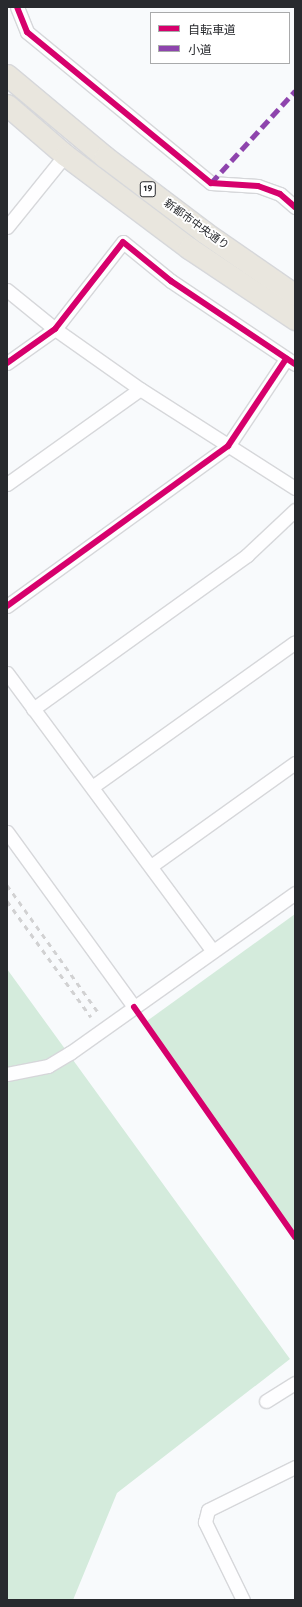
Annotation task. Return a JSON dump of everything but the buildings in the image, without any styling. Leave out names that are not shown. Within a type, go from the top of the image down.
[{"type":"main road","name":"新都市中央通り","points":[[7,76],[105,157],[204,232],[295,295]]},
{"type":"main road","name":"新都市中央通り","points":[[7,105],[65,155],[189,248],[295,320]]},
{"type":"street","points":[[17,7],[27,32],[150,135],[211,182],[258,186],[280,194],[295,207]]},
{"type":"street","points":[[7,227],[65,155]]},
{"type":"street","points":[[7,363],[55,329],[123,242],[171,281],[291,361],[228,446],[7,606]]},
{"type":"street","points":[[7,290],[55,329],[140,389],[295,488]]},
{"type":"street","points":[[7,484],[140,389]]},
{"type":"street","points":[[33,709],[248,555],[295,510]]},
{"type":"street","points":[[92,787],[295,642]]},
{"type":"street","points":[[7,674],[213,951]]},
{"type":"street","points":[[151,866],[295,763]]},
{"type":"street","points":[[7,832],[134,1007]]},
{"type":"street","points":[[7,1074],[48,1066],[70,1053],[295,893]]},
{"type":"street","points":[[266,1400],[295,1383]]},
{"type":"street","points":[[243,1600],[205,1522],[208,1510],[295,1467]]},
{"type":"green space","points":[[295,914],[295,1241],[147,1021]]},
{"type":"green space","points":[[7,969],[290,1359],[117,1493],[73,1600],[7,1600]]},
{"type":"railway","points":[[7,885],[98,1012]]},
{"type":"railway","points":[[7,901],[91,1017]]},
{"type":"marked path","points":[[211,183],[295,91]]},
{"type":"cycle path","points":[[17,7],[27,32],[211,183],[258,186],[280,194],[295,207]]},
{"type":"cycle path","points":[[7,363],[55,329],[123,242],[171,281],[295,364]]},
{"type":"cycle path","points":[[7,606],[228,446],[286,359]]},
{"type":"cycle path","points":[[134,1007],[295,1237]]}]
